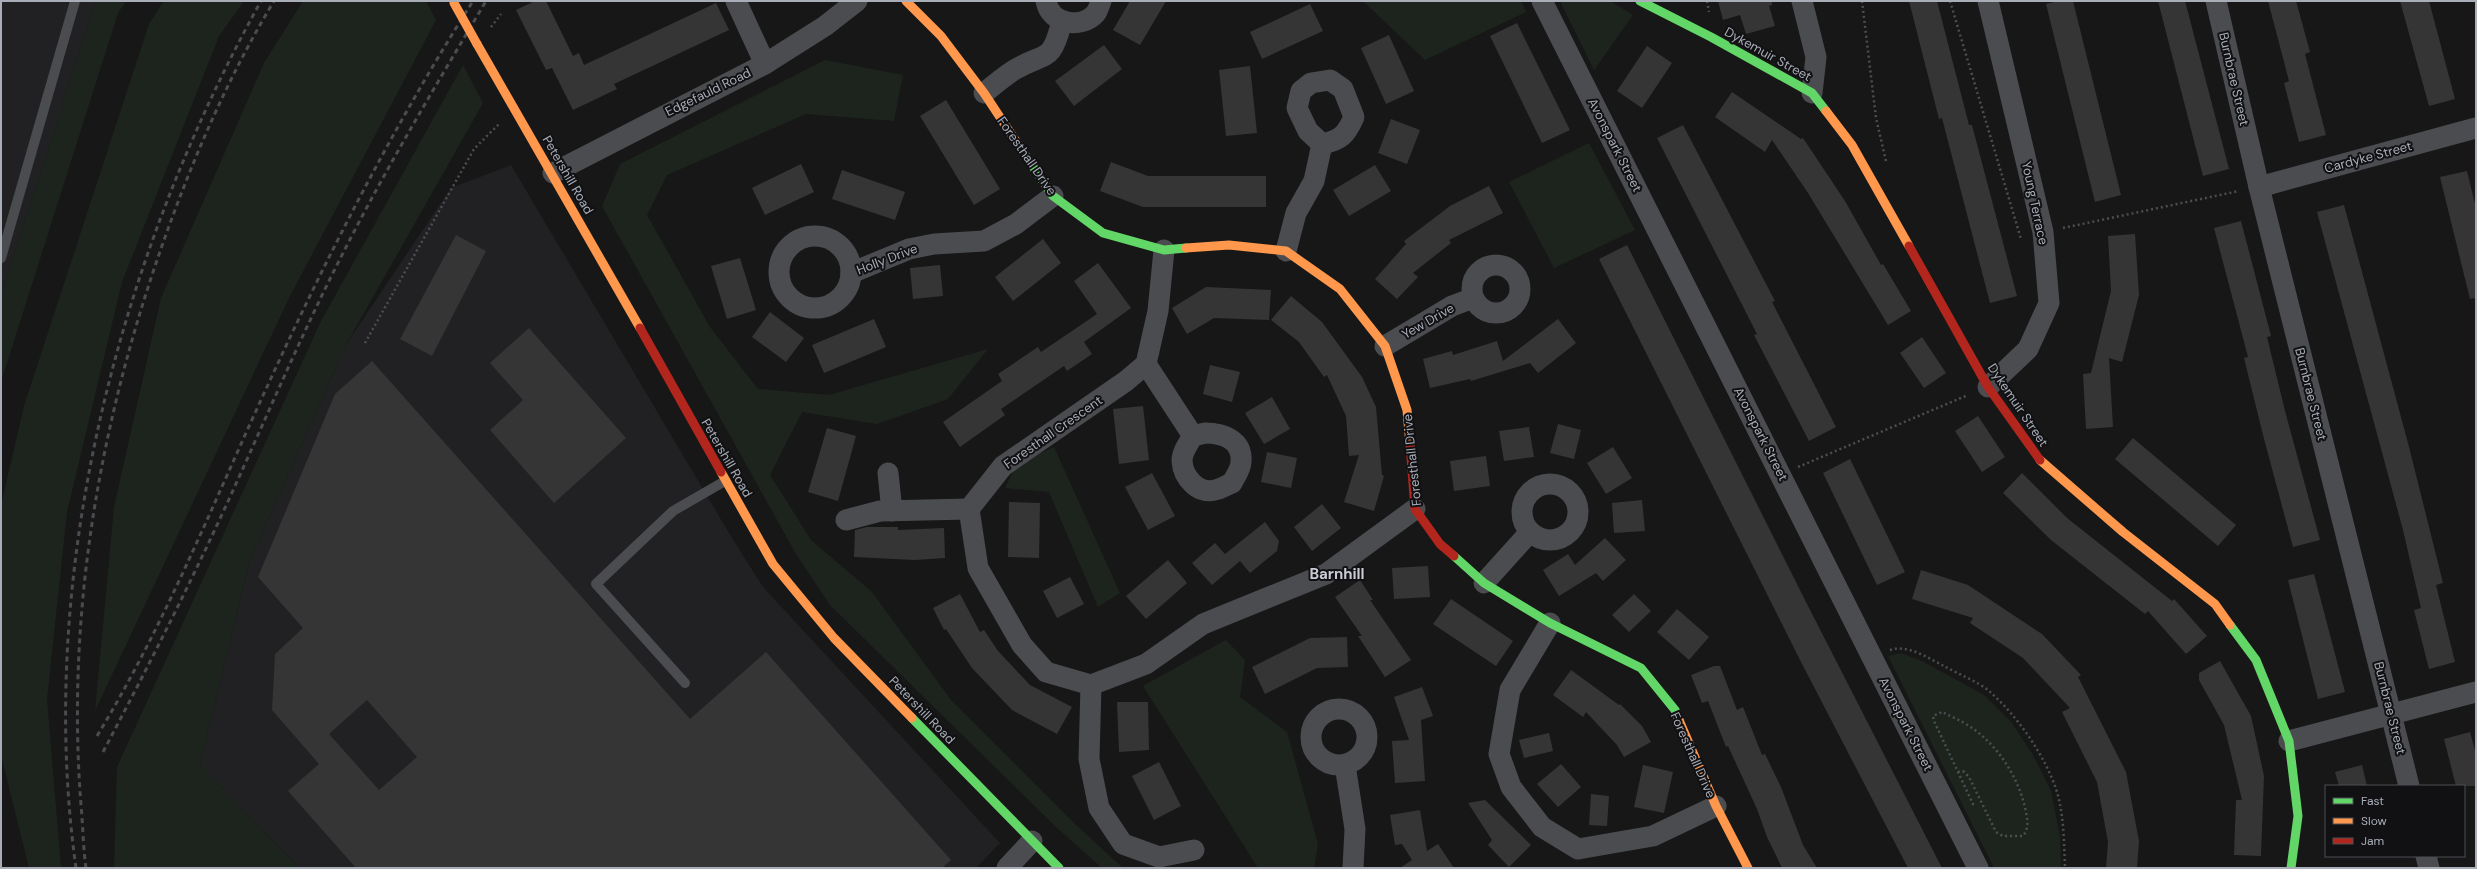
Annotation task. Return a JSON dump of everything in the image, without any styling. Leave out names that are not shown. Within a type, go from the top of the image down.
[{"type":"street","points":[[736,1],[765,64]]},
{"type":"street","name":"Edgefauld Road","points":[[553,173],[650,121],[765,64],[825,26],[857,1]]},
{"type":"street","name":"Foresthall Drive","points":[[906,1],[941,36],[984,93],[1053,196],[1103,233],[1164,250],[1229,245],[1286,251],[1340,289],[1385,346],[1407,410],[1415,509],[1440,544],[1484,583],[1550,623],[1641,668],[1675,710],[1716,806],[1748,868]]},
{"type":"street","points":[[1046,1],[1052,14],[1062,21],[1071,23],[1083,22],[1096,12],[1101,1]]},
{"type":"street","name":"Avonspark Street","points":[[1542,1],[1978,868]]},
{"type":"street","name":"Dykemuir Street","points":[[1640,1],[1711,37],[1812,93],[1852,145],[1988,387],[2038,458],[2123,532],[2215,604],[2256,660],[2289,741],[2298,816],[2291,868]]},
{"type":"street","points":[[1802,1],[1816,57],[1812,93]]},
{"type":"street","name":"Young Terrace","points":[[1988,1],[2043,232],[2049,303],[2028,349],[1988,387]]},
{"type":"street","name":"Burnbrae Street","points":[[2216,1],[2259,186],[2409,785]]},
{"type":"street","name":"Petershill Road","points":[[453,2],[514,110],[553,173],[725,482],[773,564],[834,638],[1059,868]]},
{"type":"street","points":[[984,93],[1014,70],[1042,58],[1054,48],[1062,21]]},
{"type":"street","name":"Cardyke Street","points":[[2259,186],[2476,128]]},
{"type":"street","points":[[1286,251],[1296,213],[1314,182],[1322,144]]},
{"type":"street","name":"Holly Drive","points":[[851,273],[909,249],[934,244],[984,241],[1016,224],[1053,196]]},
{"type":"street","points":[[1164,250],[1158,311],[1146,364],[1193,436]]},
{"type":"street","name":"Yew Drive","points":[[1385,346],[1452,306],[1473,298]]},
{"type":"street","name":"Foresthall Crescent","points":[[968,509],[1003,466],[1126,381],[1146,364]]},
{"type":"street","points":[[888,473],[892,511]]},
{"type":"street","points":[[846,520],[880,512],[968,509],[978,568],[1022,645],[1046,672],[1091,685],[1146,664],[1204,624],[1326,574],[1415,509]]},
{"type":"street","points":[[1484,583],[1530,532]]},
{"type":"street","points":[[1550,623],[1510,690],[1498,754],[1511,787],[1542,827],[1578,849],[1653,836],[1716,806]]},
{"type":"street","points":[[1091,685],[1089,759],[1099,808],[1123,844],[1161,863],[1194,850]]},
{"type":"street","points":[[2289,741],[2391,713],[2476,692]]},
{"type":"street","points":[[1346,765],[1355,829],[1353,868]]},
{"type":"street","points":[[1007,868],[1032,841]]},
{"type":"street","points":[[2426,857],[2429,868]]},
{"type":"lane","points":[[1,258],[76,1]]},
{"type":"lane","points":[[685,683],[596,584],[673,511],[725,482]]},
{"type":"path","points":[[1862,1],[1876,118],[1888,167]]},
{"type":"path","points":[[1950,1],[2023,243]]},
{"type":"path","points":[[366,343],[474,149],[514,110]]},
{"type":"path","points":[[2043,232],[2259,186]]},
{"type":"path","points":[[1781,474],[1988,387]]},
{"type":"path","points":[[1898,647],[1918,653],[1988,690],[2017,720],[2038,752],[2057,792],[2064,835],[2065,868]]},
{"type":"path","points":[[1952,814],[1973,804],[1934,721],[1933,716],[1937,712],[1942,712],[1969,726],[2000,754],[2019,788],[2028,821],[2027,832],[2023,836],[2003,836],[1996,832],[1969,777],[1963,771],[1958,772]]},
{"type":"shaded area","points":[[1,1],[96,1],[1,295]]},
{"type":"shaded area","points":[[96,1],[126,1],[118,13],[1,382],[1,295]]},
{"type":"shaded area","points":[[164,1],[244,1],[219,36],[122,282],[67,512],[47,699],[61,868],[29,868],[1,755],[1,505],[24,406],[149,24]]},
{"type":"shaded area","points":[[303,1],[426,1],[436,20],[290,296],[95,711],[114,507],[161,298],[264,63]]},
{"type":"shaded area","points":[[1363,1],[1521,1],[1526,12],[1425,60]]},
{"type":"shaded area","points":[[1560,1],[1610,1],[1633,15],[1594,70]]},
{"type":"shaded area","points":[[825,60],[903,75],[894,121],[806,114],[667,175],[647,215],[710,327],[758,389],[829,395],[988,349],[948,399],[877,424],[802,412],[770,475],[811,540],[872,592],[951,700],[1074,823],[1123,868],[1102,868],[1056,827],[830,605],[796,554],[602,206],[620,164]]},
{"type":"shaded area","points":[[463,65],[483,103],[347,343],[250,560],[200,765],[299,868],[114,868],[117,767],[321,321]]},
{"type":"shaded area","points":[[1589,143],[1635,230],[1554,268],[1509,182]]},
{"type":"shaded area","points":[[511,165],[732,538],[763,587],[1000,843],[976,868],[299,868],[200,765],[250,560],[347,343],[451,188]]},
{"type":"shaded area","points":[[1054,447],[1120,593],[1098,607],[1049,492],[1005,488],[1017,464]]},
{"type":"shaded area","points":[[1226,640],[1245,660],[1240,697],[1287,732],[1318,844],[1314,868],[1258,868],[1143,686]]},
{"type":"shaded area","points":[[1901,653],[1922,661],[1984,695],[2012,723],[2033,755],[2051,791],[2060,837],[2061,868],[1994,868],[1888,656]]},
{"type":"building","points":[[535,1],[546,1],[573,56],[579,53],[584,65],[716,3],[729,30],[614,84],[617,89],[573,110],[552,68],[546,70],[516,10]]},
{"type":"building","points":[[1130,1],[1166,1],[1140,45],[1113,30]]},
{"type":"building","points":[[1718,1],[1772,1],[1772,5],[1769,6],[1775,26],[1746,34],[1740,15],[1723,20]]},
{"type":"building","points":[[1909,1],[1937,1],[1969,125],[1972,125],[2017,296],[1990,303],[1942,118],[1939,119]]},
{"type":"building","points":[[2059,1],[2073,1],[2121,195],[2095,202],[2046,4]]},
{"type":"building","points":[[2158,1],[2185,1],[2229,169],[2203,176]]},
{"type":"building","points":[[2268,1],[2296,1],[2310,52],[2305,54],[2326,135],[2299,142],[2284,83],[2289,81]]},
{"type":"building","points":[[2400,1],[2429,1],[2455,99],[2429,106]]},
{"type":"building","points":[[1310,4],[1323,31],[1262,59],[1250,32]]},
{"type":"building","points":[[1517,23],[1570,130],[1542,143],[1490,36]]},
{"type":"building","points":[[1389,35],[1414,91],[1386,104],[1361,48]]},
{"type":"building","points":[[1104,45],[1122,69],[1074,106],[1055,81]]},
{"type":"building","points":[[1647,46],[1672,63],[1642,108],[1617,91]]},
{"type":"building","points":[[1250,66],[1257,133],[1226,136],[1219,70]]},
{"type":"building","points":[[1732,92],[1801,139],[1803,138],[1845,201],[1881,265],[1883,264],[1911,311],[1888,325],[1808,193],[1772,140],[1765,152],[1715,117]]},
{"type":"building","points":[[946,100],[1000,189],[974,205],[920,116]]},
{"type":"building","points":[[1391,119],[1420,130],[1407,164],[1378,153]]},
{"type":"building","points":[[1683,125],[1775,301],[1772,302],[1836,427],[1809,441],[1754,335],[1757,334],[1657,138]]},
{"type":"building","points":[[1111,162],[1148,176],[1266,176],[1266,207],[1143,207],[1100,191]]},
{"type":"building","points":[[801,164],[814,192],[765,215],[752,188]]},
{"type":"building","points":[[1375,165],[1391,191],[1349,216],[1333,190]]},
{"type":"building","points":[[842,170],[905,192],[895,220],[832,199]]},
{"type":"building","points":[[2467,171],[2476,208],[2476,298],[2470,299],[2440,177]]},
{"type":"building","points":[[1489,186],[1503,213],[1449,240],[1451,243],[1413,273],[1418,277],[1397,299],[1375,279],[1406,244],[1404,241],[1450,206]]},
{"type":"building","points":[[2344,205],[2408,443],[2443,583],[2436,585],[2455,662],[2429,669],[2414,610],[2421,608],[2403,530],[2317,212]]},
{"type":"building","points":[[2241,221],[2271,336],[2267,337],[2285,411],[2320,540],[2293,547],[2263,435],[2244,358],[2248,357],[2214,228]]},
{"type":"building","points":[[2135,234],[2139,295],[2122,362],[2109,358],[2113,427],[2086,429],[2083,374],[2091,373],[2111,291],[2108,236]]},
{"type":"building","points":[[456,235],[486,251],[432,356],[400,339]]},
{"type":"building","points":[[1043,239],[1061,263],[1013,301],[995,277]]},
{"type":"building","points":[[1627,245],[1806,602],[1942,868],[1908,868],[1800,660],[1599,259]]},
{"type":"building","points":[[740,258],[756,310],[727,319],[711,266]]},
{"type":"building","points":[[1098,263],[1131,308],[1084,342],[1092,354],[1067,371],[1064,366],[1001,409],[1005,415],[960,447],[943,422],[1002,381],[998,374],[1038,347],[1041,352],[1097,314],[1074,281]]},
{"type":"building","points":[[940,265],[943,296],[913,299],[910,268]]},
{"type":"building","points":[[1206,287],[1271,290],[1269,320],[1214,318],[1187,334],[1172,308]]},
{"type":"building","points":[[1291,296],[1322,322],[1362,377],[1376,407],[1382,475],[1384,476],[1374,511],[1344,502],[1359,455],[1349,456],[1346,416],[1327,375],[1324,377],[1299,342],[1271,320]]},
{"type":"building","points":[[770,312],[804,338],[786,362],[752,337]]},
{"type":"building","points":[[874,319],[886,347],[824,373],[812,345]]},
{"type":"building","points":[[1558,319],[1576,343],[1538,373],[1530,363],[1471,381],[1470,379],[1430,388],[1423,359],[1452,351],[1453,355],[1497,341],[1503,361]]},
{"type":"building","points":[[529,328],[626,438],[554,503],[490,430],[523,400],[490,363]]},
{"type":"building","points":[[1922,337],[1946,373],[1924,388],[1900,353]]},
{"type":"building","points":[[372,361],[690,719],[766,652],[951,860],[942,868],[356,868],[288,791],[319,764],[272,710],[275,654],[303,628],[258,577],[335,394]],"holes":[[[367,700],[417,757],[379,790],[329,734]]]},
{"type":"building","points":[[1210,365],[1240,372],[1232,402],[1203,394]]},
{"type":"building","points":[[1272,397],[1290,429],[1264,444],[1245,413]]},
{"type":"building","points":[[1143,406],[1149,460],[1119,464],[1113,409]]},
{"type":"building","points":[[1978,416],[2005,457],[1982,472],[1955,431]]},
{"type":"building","points":[[1558,424],[1581,430],[1574,459],[1550,453]]},
{"type":"building","points":[[1529,427],[1534,457],[1504,461],[1499,431]]},
{"type":"building","points":[[827,428],[856,436],[838,501],[808,492]]},
{"type":"building","points":[[2133,438],[2236,525],[2218,546],[2115,459]]},
{"type":"building","points":[[1613,447],[1632,478],[1606,494],[1587,463]]},
{"type":"building","points":[[1267,452],[1297,458],[1291,488],[1261,482]]},
{"type":"building","points":[[1486,456],[1490,486],[1454,491],[1450,461]]},
{"type":"building","points":[[1850,459],[1905,572],[1877,585],[1823,473]]},
{"type":"building","points":[[1152,473],[1175,516],[1148,530],[1125,487]]},
{"type":"building","points":[[2022,473],[2067,518],[2172,601],[2174,599],[2207,636],[2186,654],[2148,611],[2145,614],[2051,540],[2003,493]]},
{"type":"building","points":[[1642,500],[1645,531],[1614,533],[1612,503]]},
{"type":"building","points":[[1009,502],[1040,503],[1039,558],[1008,557]]},
{"type":"building","points":[[1322,504],[1341,528],[1312,551],[1294,527]]},
{"type":"building","points":[[1265,522],[1279,541],[1277,551],[1250,573],[1240,561],[1212,585],[1192,563],[1215,543],[1225,554]]},
{"type":"building","points":[[867,527],[898,527],[898,530],[944,528],[945,558],[915,560],[854,557],[855,530]]},
{"type":"building","points":[[1605,538],[1626,560],[1603,581],[1596,573],[1559,596],[1543,570],[1568,554],[1575,565]]},
{"type":"building","points":[[1168,560],[1187,583],[1146,619],[1126,596]]},
{"type":"building","points":[[1428,566],[1430,597],[1394,599],[1392,568]]},
{"type":"building","points":[[1921,570],[1968,585],[2042,634],[2081,675],[2078,677],[2126,772],[2139,841],[2137,868],[2106,868],[2108,842],[2097,782],[2062,712],[2070,708],[2023,658],[1970,623],[1973,618],[1912,599]]},
{"type":"building","points":[[2314,574],[2345,692],[2318,699],[2288,580]]},
{"type":"building","points":[[1070,577],[1084,604],[1057,618],[1043,591]]},
{"type":"building","points":[[1360,580],[1373,600],[1370,600],[1411,660],[1385,677],[1358,636],[1362,636],[1335,597]]},
{"type":"building","points":[[960,594],[980,632],[984,630],[998,651],[1030,685],[1072,707],[1057,734],[1012,710],[972,668],[946,629],[944,630],[933,608]]},
{"type":"building","points":[[1634,594],[1651,611],[1629,632],[1612,615]]},
{"type":"building","points":[[1451,599],[1513,641],[1496,666],[1433,624]]},
{"type":"building","points":[[1677,609],[1709,637],[1689,660],[1657,632]]},
{"type":"building","points":[[1347,637],[1348,667],[1317,668],[1265,694],[1252,667],[1310,638]]},
{"type":"building","points":[[2220,661],[2251,716],[2264,776],[2261,856],[2234,855],[2236,800],[2242,800],[2224,725],[2199,680],[2199,673]]},
{"type":"building","points":[[1714,666],[1720,666],[1737,710],[1743,707],[1762,755],[1765,754],[1781,787],[1803,845],[1817,868],[1782,868],[1728,746],[1726,747],[1708,701],[1702,703],[1691,675]]},
{"type":"building","points":[[1571,670],[1619,705],[1620,704],[1642,726],[1651,742],[1624,757],[1617,745],[1586,712],[1583,717],[1553,695]]},
{"type":"building","points":[[1422,687],[1433,716],[1421,720],[1425,781],[1395,783],[1392,741],[1409,740],[1394,697]]},
{"type":"building","points":[[1117,702],[1148,702],[1149,750],[1119,752]]},
{"type":"building","points":[[2470,732],[2476,754],[2476,786],[2456,785],[2444,739]]},
{"type":"building","points":[[1549,733],[1553,751],[1524,758],[1519,740]]},
{"type":"building","points":[[1159,762],[1181,806],[1154,820],[1132,776]]},
{"type":"building","points":[[1561,764],[1581,787],[1558,807],[1537,784]]},
{"type":"building","points":[[1643,765],[1673,772],[1664,813],[1634,807]]},
{"type":"building","points":[[2362,765],[2367,785],[2339,785],[2335,772]]},
{"type":"building","points":[[1591,794],[1609,796],[1607,826],[1589,825]]},
{"type":"building","points":[[1485,800],[1531,845],[1509,867],[1488,845],[1492,840],[1468,803]]},
{"type":"building","points":[[1420,810],[1427,851],[1438,844],[1454,868],[1400,868],[1412,860],[1402,844],[1395,845],[1390,815]]},
{"type":"railway","points":[[76,868],[66,757],[68,645],[79,532],[100,420],[129,310],[166,203],[211,99],[261,1]]},
{"type":"railway","points":[[86,868],[81,805],[78,729],[79,653],[85,577],[95,502],[110,428],[128,354],[150,282],[175,210],[196,156],[232,77],[274,1]]},
{"type":"railway","points":[[97,736],[166,609],[289,339],[337,240],[416,95],[473,1]]},
{"type":"railway","points":[[103,752],[158,647],[197,567],[324,290],[394,159],[486,1]]},
{"type":"traffic: fast","points":[[1640,1],[1711,37],[1812,93],[1826,111]]},
{"type":"traffic: fast","points":[[1019,146],[1053,196],[1103,233],[1164,250],[1186,248]]},
{"type":"traffic: fast","points":[[1454,556],[1484,583],[1550,623],[1641,668],[1675,710],[1679,720]]},
{"type":"traffic: fast","points":[[2230,625],[2256,660],[2289,741],[2298,816],[2291,868]]},
{"type":"traffic: fast","points":[[912,718],[1059,868]]},
{"type":"traffic: slow","points":[[906,1],[941,36],[984,93],[1019,146]]},
{"type":"traffic: slow","points":[[454,3],[477,44]]},
{"type":"traffic: slow","points":[[477,44],[640,328]]},
{"type":"traffic: slow","points":[[1826,111],[1852,145],[1909,246]]},
{"type":"traffic: slow","points":[[1186,248],[1229,245],[1286,251],[1340,289],[1385,346],[1407,410],[1410,445]]},
{"type":"traffic: slow","points":[[2040,460],[2123,532],[2215,604],[2230,625]]},
{"type":"traffic: slow","points":[[721,472],[773,564],[834,638],[912,718]]},
{"type":"traffic: slow","points":[[1679,720],[1716,806],[1748,868]]},
{"type":"traffic: jam","points":[[1909,246],[1988,387],[2040,460]]},
{"type":"traffic: jam","points":[[640,328],[721,472]]},
{"type":"traffic: jam","points":[[1410,445],[1415,509],[1440,544],[1454,556]]},
{"type":"district","name":"Barnhill","points":[[1337,574]]}]
